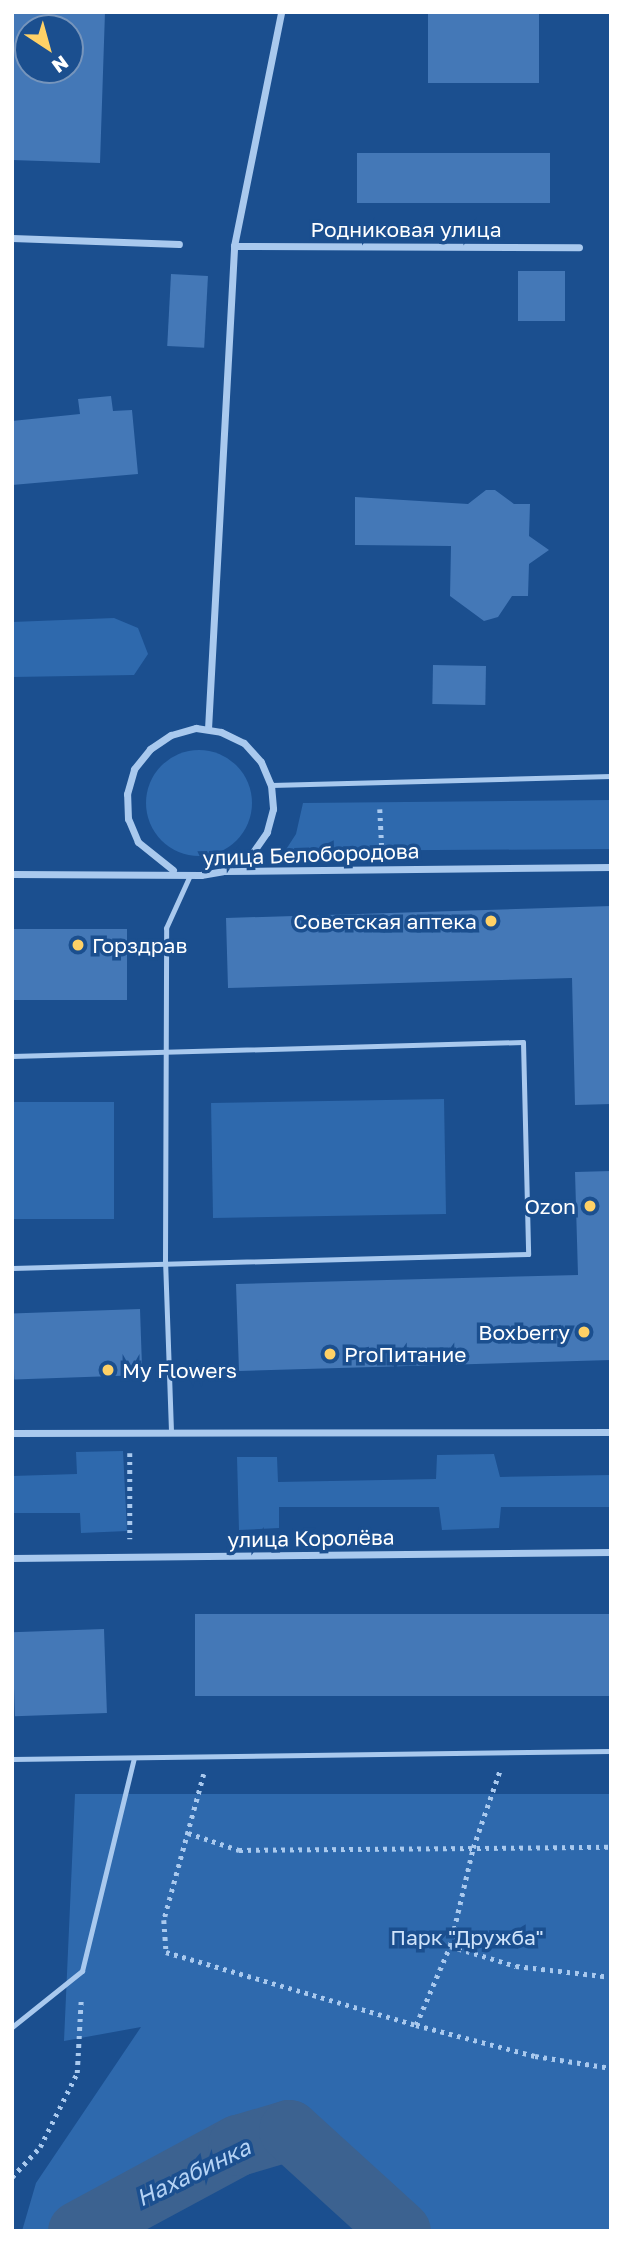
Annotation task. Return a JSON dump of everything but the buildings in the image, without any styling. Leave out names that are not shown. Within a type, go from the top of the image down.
[{"type":"street","points":[[208,729],[233,246],[281,12]]},
{"type":"street","points":[[12,238],[179,244]]},
{"type":"street","name":"Родниковая улица","points":[[233,246],[579,247]]},
{"type":"street","points":[[179,872],[146,852],[132,831],[127,806],[129,781],[141,758],[160,741],[183,731],[208,729],[244,743],[261,762],[271,785],[271,821],[261,842],[244,860],[223,871]]},
{"type":"street","name":"улица Белобородова","points":[[12,874],[179,872],[190,875],[223,871],[611,867]]},
{"type":"street","points":[[12,1433],[611,1432]]},
{"type":"street","name":"улица Королёва","points":[[12,1558],[611,1552]]},
{"type":"lane","points":[[271,785],[611,776]]},
{"type":"lane","points":[[171,1431],[165,1264],[166,929],[190,875]]},
{"type":"lane","points":[[12,1056],[523,1042],[528,1254],[12,1268]]},
{"type":"lane","points":[[12,1759],[611,1751]]},
{"type":"lane","points":[[12,2027],[82,1971],[134,1758]]},
{"type":"path","points":[[380,809],[383,855]]},
{"type":"path","points":[[130,1432],[130,1557]]},
{"type":"path","points":[[416,2025],[450,1946],[473,1848],[506,1752]]},
{"type":"path","points":[[208,1757],[164,1920],[166,1952],[416,2025],[535,2056],[611,2068]]},
{"type":"path","points":[[188,1833],[239,1850],[611,1847]]},
{"type":"path","points":[[450,1946],[516,1966],[611,1977]]},
{"type":"path","points":[[12,2177],[40,2147],[77,2073],[82,1971]]},
{"type":"green space","points":[[114,618],[138,628],[148,654],[134,675],[12,677],[12,622]]},
{"type":"green space","points":[[199,750],[219,754],[237,765],[248,783],[252,803],[248,823],[237,841],[219,852],[199,856],[179,852],[161,841],[150,823],[146,803],[150,783],[161,765],[179,754]]},
{"type":"green space","points":[[611,800],[611,849],[285,851],[296,834],[303,803]]},
{"type":"green space","points":[[444,1099],[446,1214],[213,1218],[211,1103]]},
{"type":"green space","points":[[12,1102],[114,1102],[114,1219],[12,1219]]},
{"type":"green space","points":[[123,1451],[127,1531],[81,1533],[80,1513],[12,1513],[12,1476],[77,1474],[76,1452]]},
{"type":"green space","points":[[494,1454],[500,1477],[611,1475],[611,1507],[501,1507],[499,1528],[442,1530],[439,1507],[279,1507],[279,1528],[239,1530],[237,1457],[277,1457],[278,1482],[436,1479],[437,1455]]},
{"type":"green space","name":"Парк \"Дружба\"","points":[[75,1794],[611,1794],[611,2231],[422,2231],[327,2161],[303,2131],[264,2126],[226,2138],[117,2231],[22,2231],[36,2183],[141,2027],[64,2041]]},
{"type":"waterway","name":"Нахабинка","points":[[78,2231],[238,2145],[289,2130],[400,2231]]},
{"type":"place","name":"Советская аптека","points":[[491,921]]},
{"type":"place","name":"Горздрав","points":[[78,945]]},
{"type":"place","name":"Ozon","points":[[590,1206]]},
{"type":"place","name":"Boxberry","points":[[584,1332]]},
{"type":"place","name":"ProПитание","points":[[330,1354]]},
{"type":"place","name":"My Flowers","points":[[108,1370]]}]
